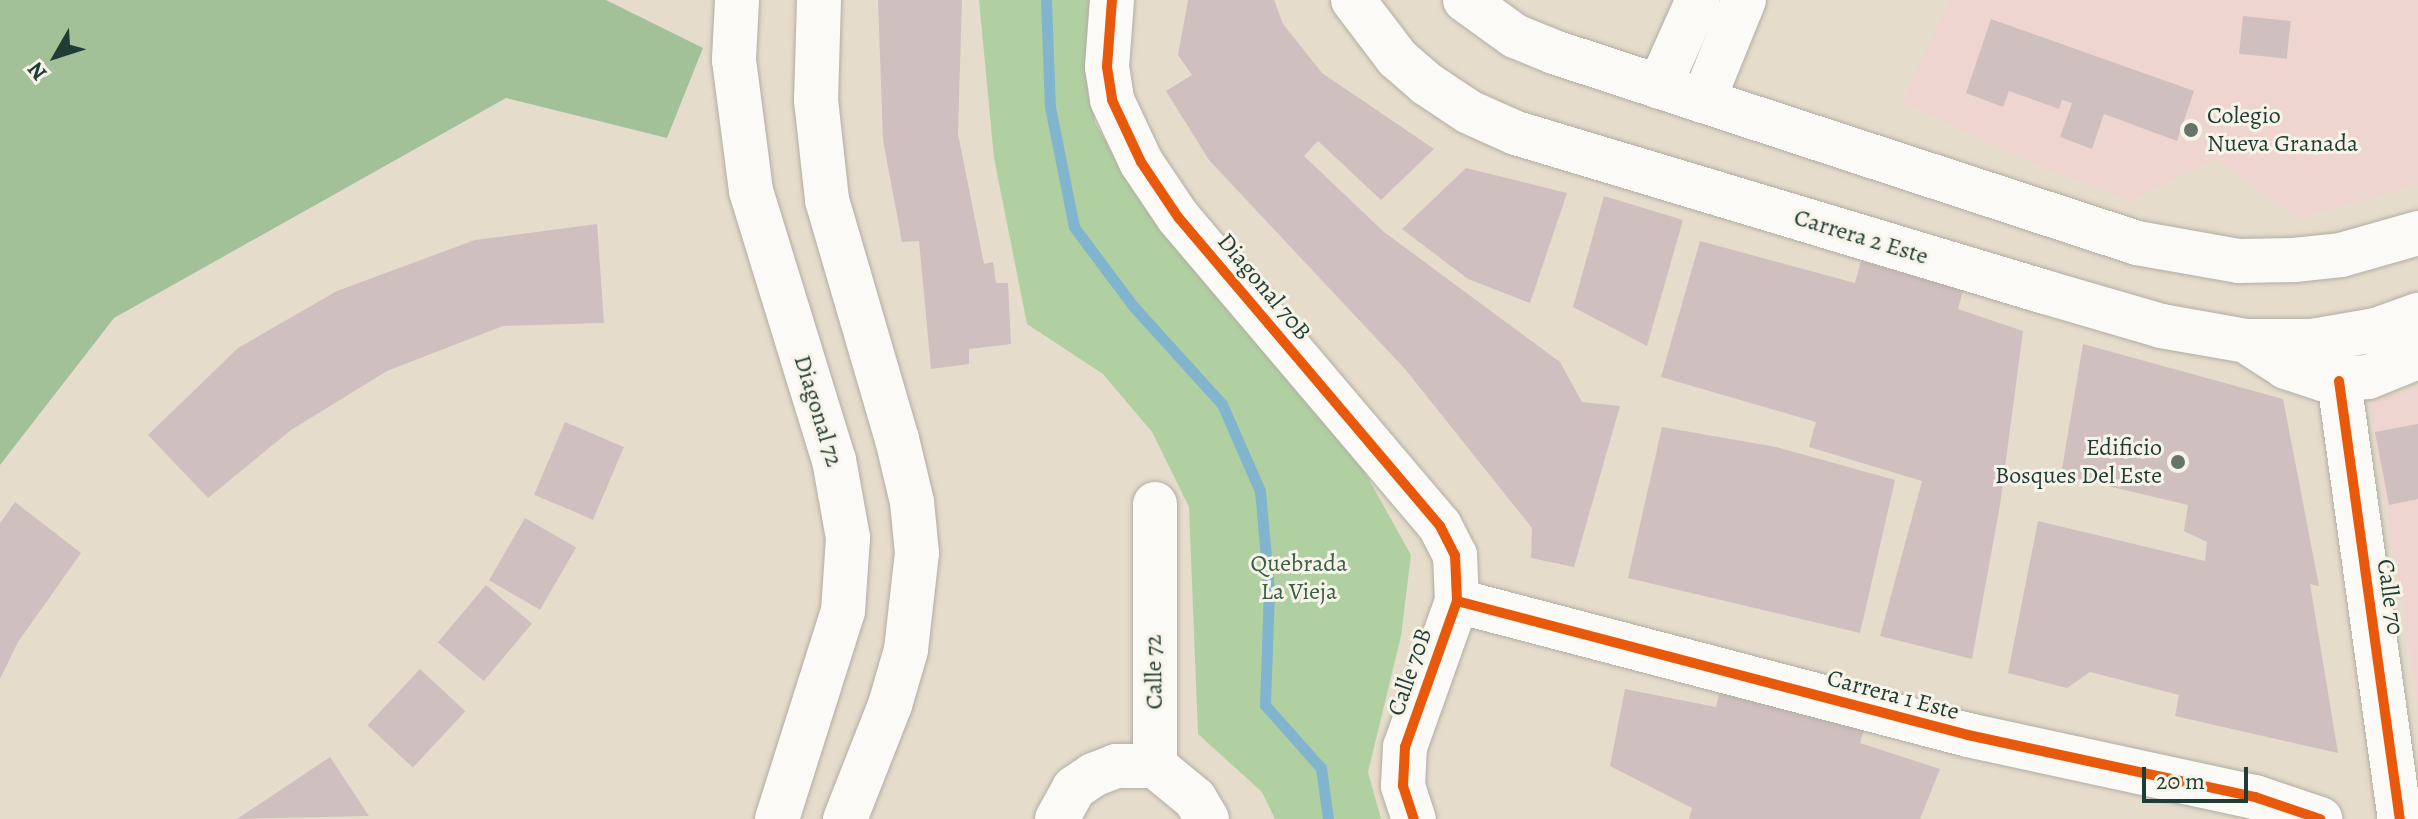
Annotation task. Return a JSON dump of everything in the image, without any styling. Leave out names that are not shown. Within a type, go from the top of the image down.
[{"type":"main road","name":"Diagonal 72","points":[[737,0],[734,60],[751,191],[834,460],[848,538],[843,611],[777,819]]},
{"type":"main road","points":[[819,0],[816,100],[827,200],[897,439],[912,502],[917,553],[906,650],[890,705],[845,819]]},
{"type":"main road","name":"Diagonal 70B","points":[[1112,0],[1106,24],[1112,100],[1141,162],[1178,217],[1440,526],[1458,586]]},
{"type":"main road","name":"Carrera 2 Este","points":[[1353,0],[1397,58],[1427,84],[1469,112],[1516,133],[2161,326],[2246,341],[2312,341],[2376,330],[2418,315]]},
{"type":"main road","points":[[1465,0],[1515,36],[1659,87],[2137,243],[2193,256],[2294,260],[2341,255],[2418,233]]},
{"type":"main road","points":[[1659,87],[1698,0]]},
{"type":"main road","points":[[1703,101],[1744,0]]},
{"type":"main road","points":[[2246,341],[2304,375],[2339,381],[2368,377],[2418,357]]},
{"type":"main road","name":"Calle 70","points":[[2339,381],[2400,819]]},
{"type":"main road","name":"Calle 72","points":[[1155,504],[1155,766]]},
{"type":"main road","name":"Calle 70B","points":[[1409,803],[1405,747],[1458,586]]},
{"type":"main road","name":"Carrera 1 Este","points":[[1458,586],[1968,735],[2255,797],[2320,819]]},
{"type":"main road","points":[[1057,819],[1074,788],[1093,775],[1116,766],[1155,766],[1195,799],[1207,819]]},
{"type":"shaded area","name":"Colegio Nueva Granada","points":[[1949,0],[2418,0],[2418,185],[2297,219],[2217,159],[2130,201],[2037,165],[1902,102]]},
{"type":"shaded area","points":[[2418,387],[2418,702],[2369,402]]},
{"type":"green space","points":[[0,0],[606,0],[703,48],[667,138],[506,98],[114,318],[0,465]]},
{"type":"green space","name":"Quebrada La Vieja","points":[[979,0],[1097,0],[1095,123],[1139,195],[1358,460],[1411,555],[1401,636],[1368,772],[1381,819],[1275,819],[1262,792],[1198,734],[1189,507],[1152,432],[1103,374],[1027,324],[994,158]]},
{"type":"building","points":[[878,0],[962,0],[958,134],[984,264],[993,262],[996,283],[1008,283],[1011,344],[969,349],[969,364],[931,369],[919,241],[902,242],[883,140]]},
{"type":"building","points":[[1188,0],[1274,0],[1283,24],[1322,73],[1434,149],[1381,200],[1318,141],[1304,156],[1384,232],[1560,362],[1582,402],[1620,406],[1574,567],[1531,558],[1532,528],[1405,369],[1209,160],[1166,91],[1192,75],[1178,55]]},
{"type":"building","points":[[2243,16],[2291,21],[2287,59],[2239,54]]},
{"type":"building","points":[[1991,19],[2194,91],[2177,141],[2104,114],[2092,149],[2060,137],[2072,103],[2062,100],[2059,109],[2009,91],[2003,107],[1966,93]]},
{"type":"building","points":[[1466,168],[1567,193],[1530,303],[1468,279],[1402,229]]},
{"type":"building","points":[[1604,196],[1683,220],[1647,346],[1573,307]]},
{"type":"building","points":[[597,224],[604,323],[503,326],[387,371],[291,430],[208,498],[148,435],[238,348],[337,291],[475,240]]},
{"type":"building","points":[[1700,241],[1855,283],[1861,261],[1963,290],[1958,309],[2023,331],[2000,505],[1972,659],[1880,636],[1922,481],[1809,447],[1816,422],[1661,377]]},
{"type":"building","points":[[2083,344],[2283,399],[2319,586],[2310,584],[2338,753],[2175,716],[2179,695],[2090,672],[2067,688],[2008,673],[2038,521],[2205,561],[2207,542],[2184,531],[2188,505],[2061,475]]},
{"type":"building","points":[[565,422],[624,447],[593,520],[534,495]]},
{"type":"building","points":[[2418,424],[2418,499],[2389,505],[2375,432]]},
{"type":"building","points":[[1662,427],[1776,447],[1895,480],[1860,633],[1628,578]]},
{"type":"building","points":[[15,502],[81,553],[18,642],[0,679],[0,523]]},
{"type":"building","points":[[525,518],[576,548],[540,610],[489,580]]},
{"type":"building","points":[[486,585],[532,624],[484,681],[438,642]]},
{"type":"building","points":[[420,669],[465,711],[413,768],[367,725]]},
{"type":"building","points":[[1721,687],[1867,720],[1860,743],[1940,769],[1920,819],[1689,819],[1692,808],[1610,766],[1625,689],[1716,707]]},
{"type":"building","points":[[330,757],[369,816],[237,819]]},
{"type":"waterway","name":"Quebrada La Vieja","points":[[1046,0],[1050,107],[1074,227],[1133,306],[1222,404],[1260,491],[1269,590],[1265,705],[1321,768],[1328,819]]},
{"type":"cycle path","points":[[1112,0],[1107,67],[1112,100],[1141,162],[1178,217],[1440,526],[1455,555],[1457,601],[1405,747],[1403,786],[1414,819]]},
{"type":"cycle path","points":[[2339,381],[2400,819]]},
{"type":"cycle path","points":[[1457,601],[1968,735],[2255,797],[2320,819]]},
{"type":"place","name":"Colegio Nueva Granada","points":[[2191,130]]},
{"type":"place","name":"Edificio Bosques Del Este","points":[[2178,462]]}]
